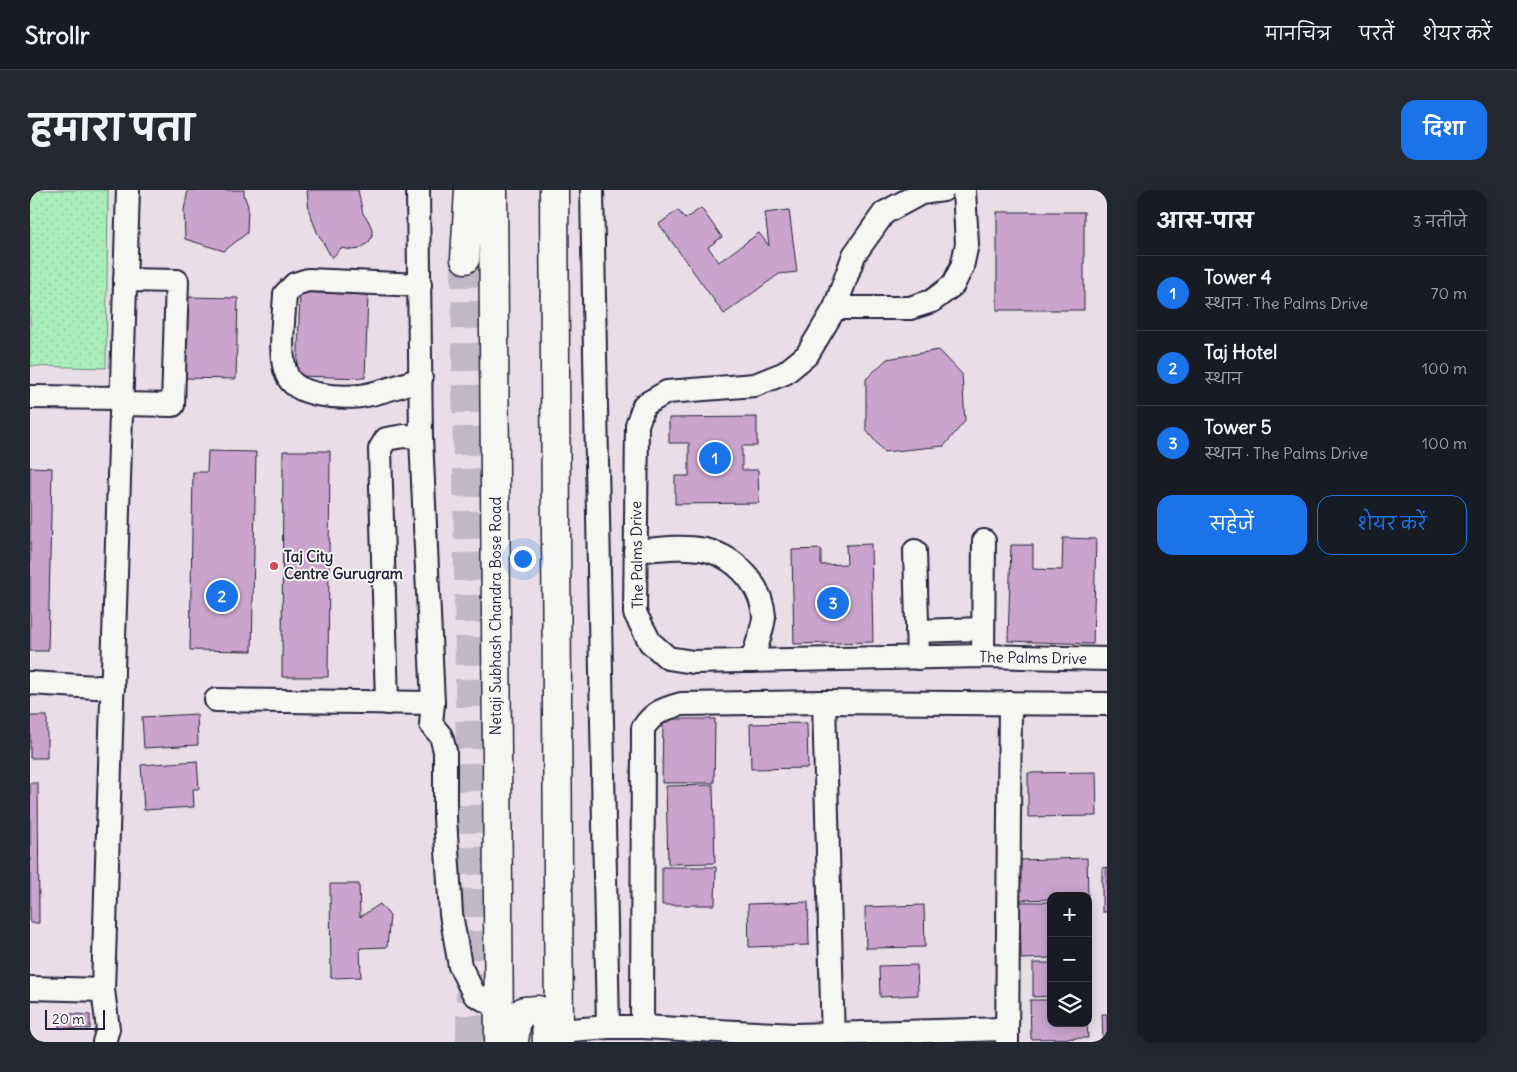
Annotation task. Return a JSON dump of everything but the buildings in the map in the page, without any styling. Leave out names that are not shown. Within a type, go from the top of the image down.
[{"type":"main road","points":[[465,259],[469,190]]},
{"type":"main road","name":"Netaji Subhash Chandra Bose Road","points":[[493,190],[499,1042]]},
{"type":"main road","points":[[554,190],[555,1038]]},
{"type":"main road","points":[[514,1042],[517,1017],[524,1011],[538,1010],[542,1013],[546,1024],[555,1038]]},
{"type":"street","points":[[104,1042],[108,1029],[103,990],[128,190]]},
{"type":"street","points":[[418,190],[421,437],[433,703],[431,724],[441,736],[445,751],[445,818],[451,914],[460,966],[474,994],[498,1007]]},
{"type":"street","points":[[592,190],[599,511],[600,715],[608,1027]]},
{"type":"street","name":"The Palms Drive","points":[[943,190],[920,193],[884,213],[854,255],[836,308],[807,355],[786,373],[755,385],[667,392],[644,405],[637,425],[636,612],[650,642],[668,658],[693,662],[983,656],[1107,659]]},
{"type":"street","points":[[836,308],[910,308],[932,301],[953,285],[962,267],[967,244],[964,190]]},
{"type":"street","points":[[30,397],[173,405],[177,281],[125,280]]},
{"type":"street","points":[[420,285],[308,280],[295,284],[285,294],[282,349],[287,376],[300,390],[329,396],[361,396],[421,379]]},
{"type":"street","points":[[387,703],[380,449],[386,439],[404,436],[421,437]]},
{"type":"street","points":[[983,656],[984,541]]},
{"type":"street","points":[[635,551],[684,547],[721,554],[742,570],[759,592],[764,617],[752,661]]},
{"type":"street","points":[[915,551],[918,658]]},
{"type":"street","points":[[917,631],[983,629]]},
{"type":"street","points":[[30,683],[113,688]]},
{"type":"street","points":[[216,700],[433,703]]},
{"type":"street","points":[[642,1026],[643,728],[650,717],[664,708],[681,704],[824,702],[1107,704]]},
{"type":"street","points":[[824,702],[833,1038]]},
{"type":"street","points":[[555,1038],[608,1027],[642,1026],[795,1038],[1007,1036],[1010,703]]},
{"type":"street","points":[[30,988],[103,990]]},
{"type":"green space","points":[[30,190],[108,190],[106,368],[30,366]]},
{"type":"tunnel","points":[[465,259],[471,885],[470,1042]]},
{"type":"place","name":"Tower 4","points":[[715,458]]},
{"type":"place","name":"Taj City Centre Gurugram","points":[[274,566]]},
{"type":"place","name":"Taj Hotel","points":[[222,596]]},
{"type":"place","name":"Tower 5","points":[[833,603]]}]
